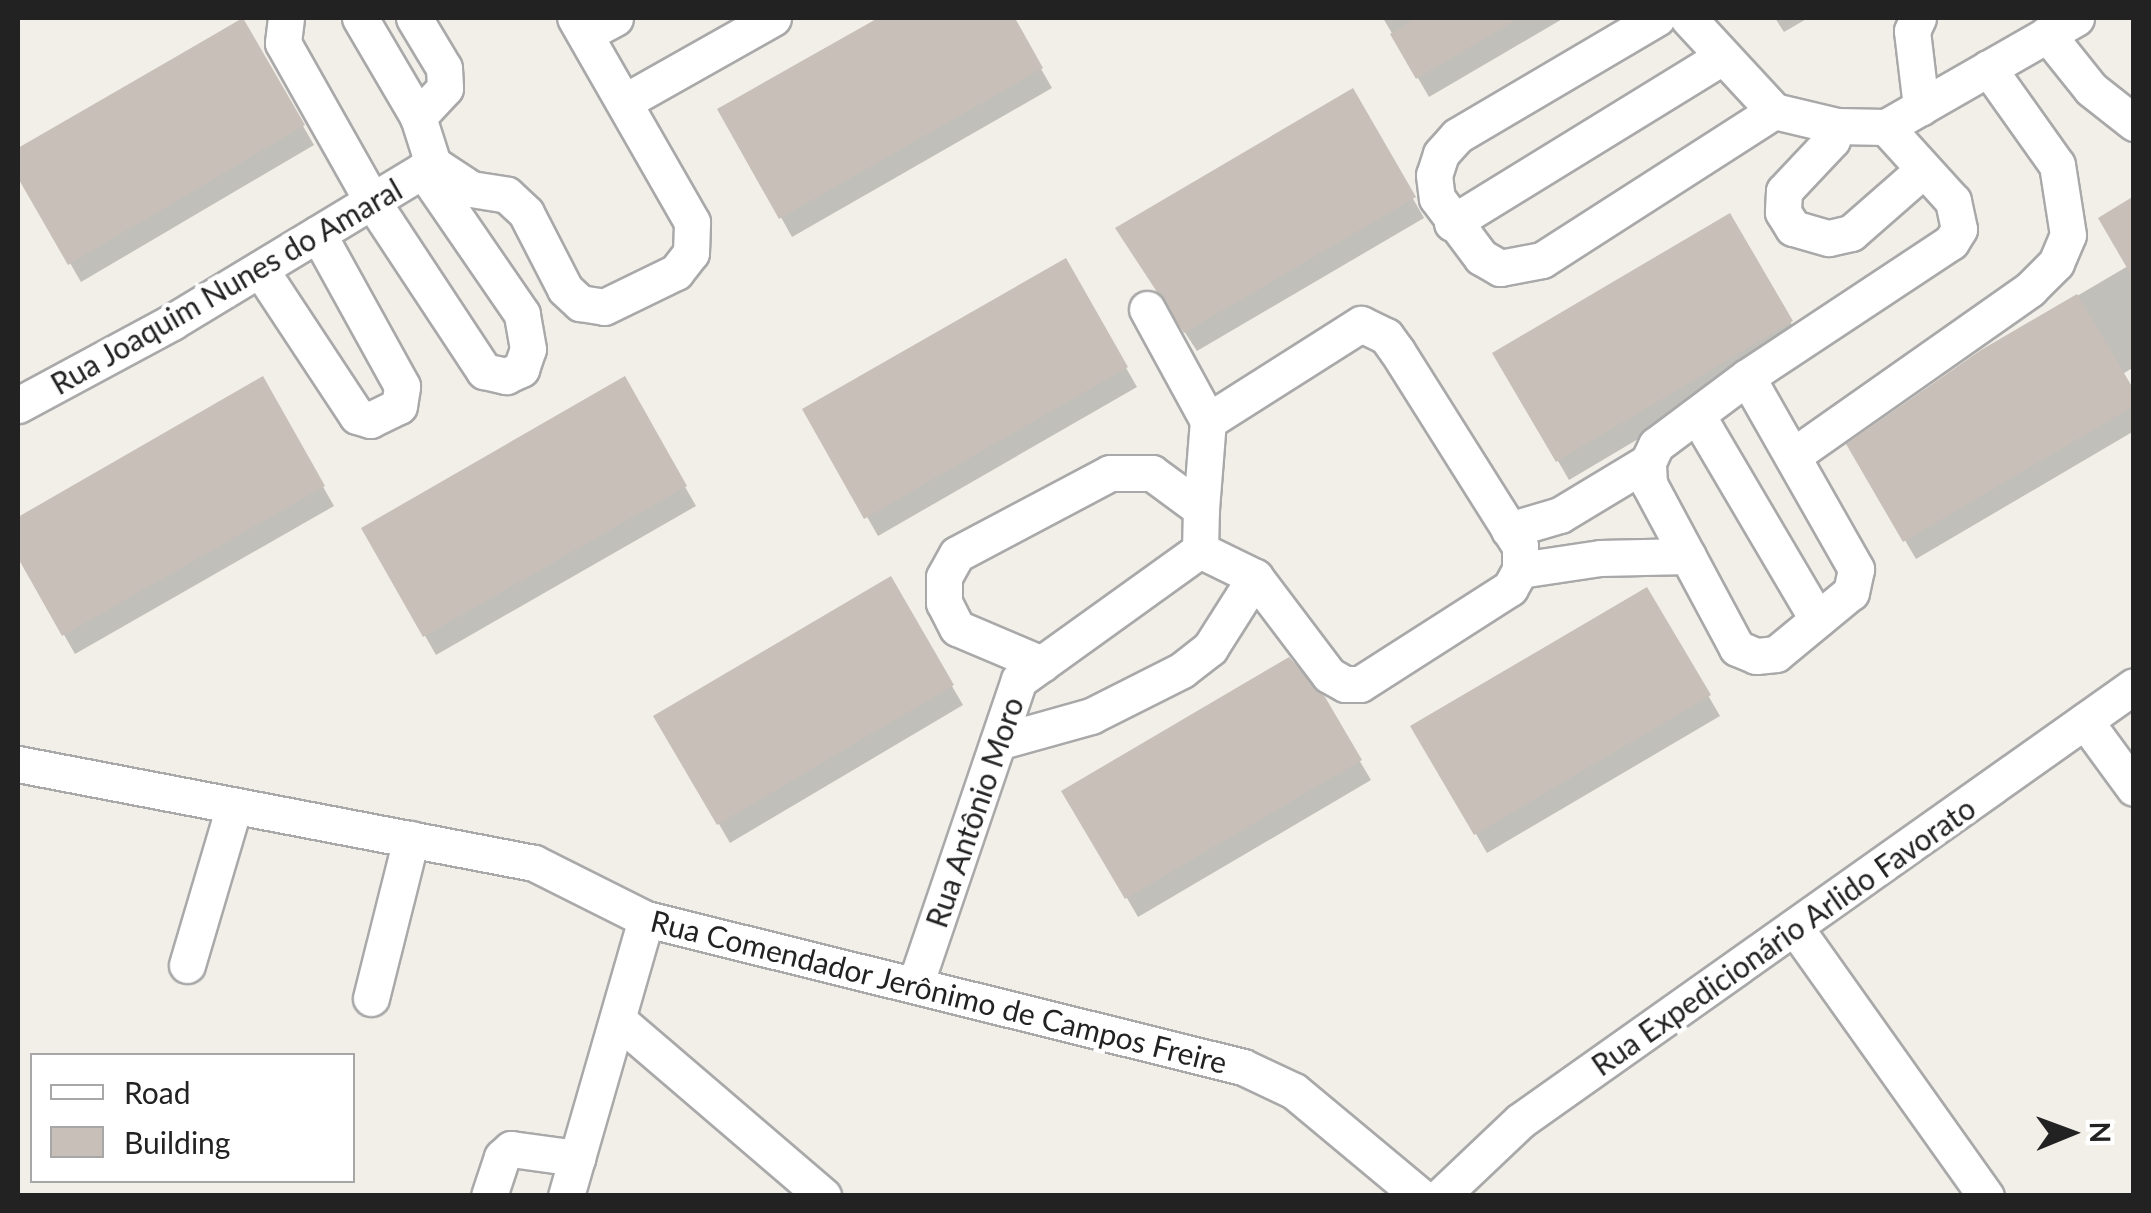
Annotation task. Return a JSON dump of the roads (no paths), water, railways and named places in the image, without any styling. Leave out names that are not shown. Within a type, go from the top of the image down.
[{"type":"street","points":[[286,18],[283,43],[372,201],[484,371],[506,376],[520,369],[528,349],[522,314],[428,167],[418,117],[360,18]]},
{"type":"street","points":[[414,18],[444,68],[445,88],[418,117]]},
{"type":"street","points":[[624,102],[773,18]]},
{"type":"street","points":[[1657,18],[1457,136],[1434,175],[1437,198],[1452,224],[1481,257],[1500,268],[1520,268],[1542,260],[1774,112]]},
{"type":"street","points":[[1688,18],[1719,59],[1774,112],[1836,126],[1886,126],[2061,26],[2091,89],[2134,123]]},
{"type":"street","points":[[1918,18],[1912,32],[1920,107]]},
{"type":"street","points":[[428,167],[470,189],[507,195],[526,213],[565,290],[580,303],[604,307],[676,272],[691,253],[692,222],[624,102],[592,23]]},
{"type":"street","points":[[1452,224],[1719,59]]},
{"type":"street","points":[[1794,455],[2030,289],[2056,263],[2068,235],[2057,165],[1988,68]]},
{"type":"street","points":[[1836,126],[1832,140],[1784,190],[1783,212],[1793,228],[1829,238],[1851,233],[1923,170]]},
{"type":"street","points":[[1747,377],[1856,569],[1851,592],[1776,654],[1756,656],[1737,648],[1650,484],[1648,462],[1656,446],[1747,377],[1951,242],[1958,213],[1886,126]]},
{"type":"street","name":"Rua Joaquim Nunes do Amaral","points":[[18,405],[260,270],[428,167]]},
{"type":"street","points":[[260,270],[357,416],[370,420],[399,406],[402,386],[318,234]]},
{"type":"street","points":[[1147,308],[1208,421],[1200,550],[1255,577],[1329,675],[1360,684],[1510,588],[1520,570],[1520,546],[1397,351],[1386,336],[1361,324],[1208,421]]},
{"type":"street","points":[[1697,415],[1817,620]]},
{"type":"street","points":[[1510,530],[1560,515],[1648,462]]},
{"type":"street","points":[[1042,664],[957,628],[944,603],[944,576],[957,554],[1110,472],[1152,473],[1201,508]]},
{"type":"street","name":"Rua Antônio Moro","points":[[915,985],[1019,680],[1200,550]]},
{"type":"street","points":[[1520,570],[1600,558],[1688,556]]},
{"type":"street","points":[[998,742],[1091,716],[1182,670],[1210,648],[1255,577]]},
{"type":"street","name":"Rua Expedicionário Arlido Favorato","points":[[1441,1196],[1520,1121],[1796,930],[2134,686]]},
{"type":"street","points":[[2086,721],[2134,788]]},
{"type":"street","name":"Rua Comendador Jerônimo de Campos Freire","points":[[18,764],[534,863],[646,920],[1243,1066],[1294,1092],[1420,1196]]},
{"type":"street","points":[[187,964],[234,806]]},
{"type":"street","points":[[370,998],[411,839]]},
{"type":"street","points":[[566,1196],[646,920]]},
{"type":"street","points":[[1796,930],[1986,1196]]},
{"type":"street","points":[[618,1020],[824,1196]]},
{"type":"street","points":[[489,1196],[502,1157],[512,1149],[577,1158]]}]
